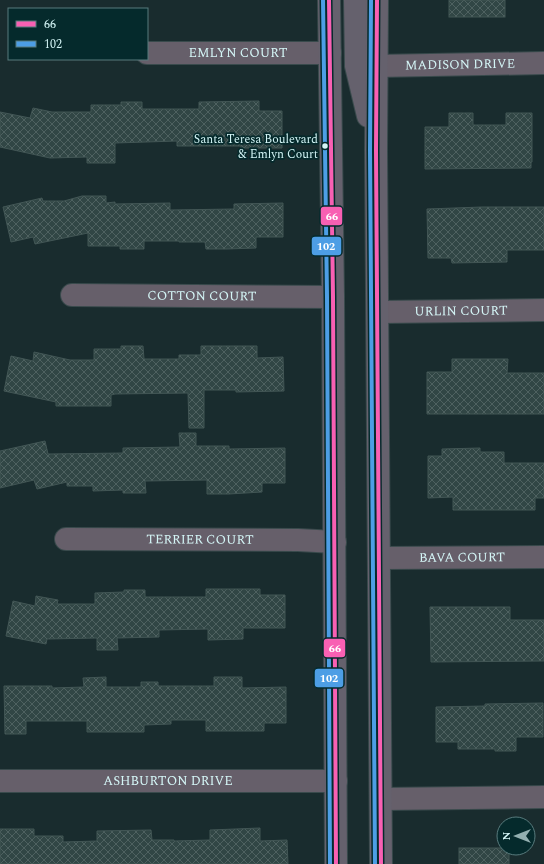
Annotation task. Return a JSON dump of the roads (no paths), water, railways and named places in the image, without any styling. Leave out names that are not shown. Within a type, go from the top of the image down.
[{"type":"main road","points":[[329,0],[333,297],[336,864]]},
{"type":"main road","points":[[355,0],[356,66],[376,150]]},
{"type":"main road","points":[[377,0],[376,150],[381,864]]},
{"type":"street","name":"EMLYN COURT","points":[[148,53],[330,53]]},
{"type":"street","name":"MADISON DRIVE","points":[[376,66],[544,63]]},
{"type":"street","name":"COTTON COURT","points":[[72,295],[333,297]]},
{"type":"street","name":"URLIN COURT","points":[[378,312],[544,310]]},
{"type":"street","name":"TERRIER COURT","points":[[66,540],[298,540],[334,542]]},
{"type":"street","name":"BAVA COURT","points":[[380,558],[544,557]]},
{"type":"street","name":"ASHBURTON DRIVE","points":[[0,781],[336,781]]},
{"type":"street","points":[[381,799],[544,797]]},
{"type":"place","name":"Santa Teresa Boulevard & Emlyn Court","points":[[325,146]]}]
